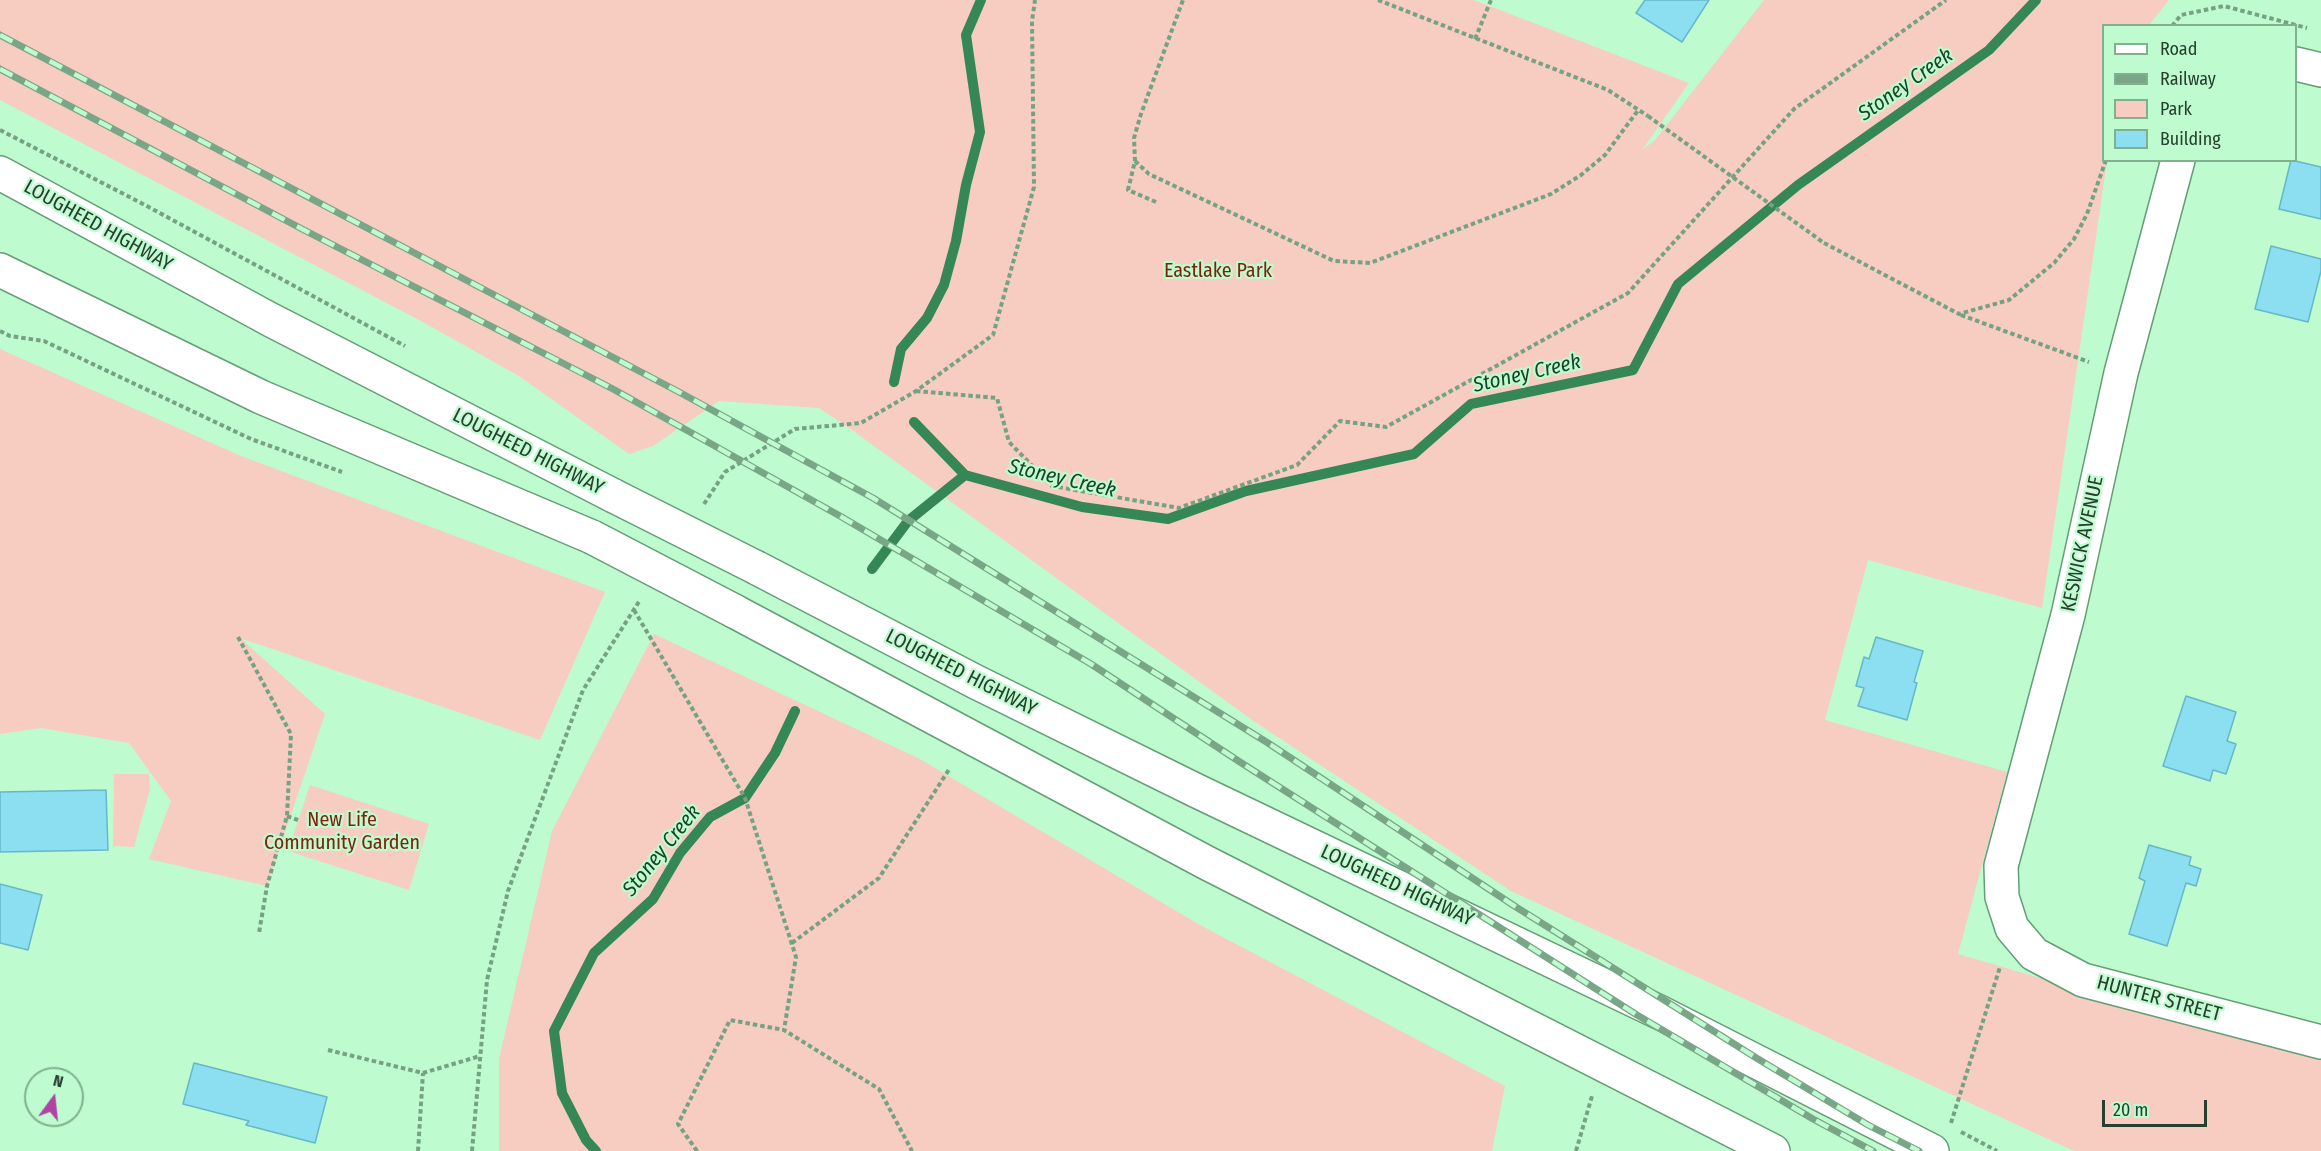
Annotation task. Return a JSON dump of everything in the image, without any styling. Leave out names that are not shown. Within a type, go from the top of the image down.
[{"type":"main road","points":[[2297,64],[2321,70]]},
{"type":"main road","name":"KESWICK AVENUE","points":[[2012,928],[2002,897],[2001,866],[2068,615],[2121,373],[2177,162]]},
{"type":"main road","name":"LOUGHEED HIGHWAY","points":[[0,173],[271,320],[997,692],[1205,795],[1664,1014],[1941,1139]]},
{"type":"main road","points":[[0,270],[261,397],[592,537],[1207,863],[1773,1151]]},
{"type":"main road","name":"HUNTER STREET","points":[[2012,928],[2034,954],[2084,980],[2321,1042]]},
{"type":"path","points":[[699,512],[726,472],[795,429],[861,423],[916,391],[993,335],[1034,187],[1032,21],[1035,0]]},
{"type":"path","points":[[1156,202],[1128,190],[1135,161],[1134,138],[1183,0]]},
{"type":"path","points":[[1378,0],[1608,90],[1639,109],[1824,243],[1959,314],[2121,373]]},
{"type":"path","points":[[1475,39],[1491,0]]},
{"type":"path","points":[[916,391],[997,398],[1009,442],[1052,486],[1179,508],[1297,465],[1340,421],[1386,427],[1628,293],[1794,109],[1946,0]]},
{"type":"path","points":[[2174,24],[2181,15],[2224,6],[2291,24]]},
{"type":"path","points":[[2297,26],[2310,29]]},
{"type":"path","points":[[1135,161],[1149,174],[1334,261],[1370,263],[1551,194],[1581,175],[1605,155],[1639,109]]},
{"type":"path","points":[[0,130],[408,348]]},
{"type":"path","points":[[1959,314],[2009,300],[2054,263],[2074,239],[2087,214],[2105,162]]},
{"type":"path","points":[[472,1151],[487,980],[508,891],[583,690],[647,591]]},
{"type":"path","points":[[634,610],[745,798],[796,957],[784,1030]]},
{"type":"path","points":[[238,637],[291,734],[287,816],[267,886],[259,933]]},
{"type":"path","points":[[792,943],[879,878],[950,768]]},
{"type":"path","points":[[287,816],[298,820]]},
{"type":"path","points":[[1941,1139],[2012,928]]},
{"type":"path","points":[[697,1151],[678,1124],[730,1020],[784,1030],[879,1089],[912,1151]]},
{"type":"path","points":[[328,1050],[423,1073],[480,1056]]},
{"type":"path","points":[[418,1151],[423,1073]]},
{"type":"path","points":[[1576,1151],[1593,1092]]},
{"type":"green space","name":"Eastlake Park","points":[[0,0],[1474,0],[1689,83],[1642,150],[1655,140],[1764,0],[2169,0],[2150,24],[2102,24],[2102,162],[2107,162],[2042,608],[1868,560],[1825,720],[2007,772],[1958,954],[2321,1060],[2321,1151],[2074,1151],[1511,891],[1255,722],[819,408],[719,401],[653,446],[629,454],[519,376],[421,321],[0,100]]},
{"type":"green space","points":[[0,349],[241,456],[605,592],[540,740],[240,638],[325,714],[267,886],[149,859],[171,801],[129,743],[41,728],[0,734]]},
{"type":"green space","points":[[654,634],[918,758],[1200,925],[1505,1086],[1492,1151],[499,1151],[499,1059],[552,831]]},
{"type":"green space","points":[[114,774],[149,774],[150,789],[134,847],[113,846]]},
{"type":"green space","name":"New Life Community Garden","points":[[310,785],[429,824],[409,890],[288,851]]},
{"type":"building","points":[[1645,0],[1709,0],[1682,42],[1636,13]]},
{"type":"building","points":[[2291,162],[2321,167],[2321,219],[2279,209]]},
{"type":"building","points":[[2271,246],[2321,259],[2321,271],[2308,322],[2255,309]]},
{"type":"building","points":[[1876,637],[1923,651],[1907,720],[1858,706],[1864,688],[1856,686],[1864,657],[1869,659]]},
{"type":"building","points":[[2186,696],[2236,712],[2227,741],[2236,744],[2226,774],[2213,770],[2210,781],[2163,766]]},
{"type":"building","points":[[106,790],[108,850],[0,852],[0,792]]},
{"type":"building","points":[[2149,845],[2191,857],[2189,865],[2201,869],[2196,886],[2186,883],[2167,946],[2129,934],[2145,881],[2139,878]]},
{"type":"building","points":[[0,884],[42,895],[28,950],[0,943]]},
{"type":"building","points":[[194,1063],[327,1097],[315,1143],[246,1125],[249,1121],[183,1104]]},
{"type":"waterway","points":[[894,382],[901,349],[927,318],[944,285],[956,241],[966,185],[980,132],[966,35],[981,0]]},
{"type":"waterway","name":"Stoney Creek","points":[[872,569],[908,521],[965,475],[1082,507],[1168,519],[1246,491],[1414,454],[1471,404],[1633,370],[1678,284],[1798,185],[1989,50],[2036,0]]},
{"type":"waterway","points":[[914,422],[965,475]]},
{"type":"waterway","name":"Stoney Creek","points":[[596,1151],[586,1140],[562,1093],[554,1031],[594,953],[653,899],[680,853],[710,817],[745,798],[775,753],[795,711]]},
{"type":"railway","points":[[0,35],[679,392],[873,498],[1268,743],[1516,907],[1758,1059],[1868,1125],[1919,1151]]},
{"type":"railway","points":[[0,69],[304,230],[613,389],[840,516],[1091,664],[1243,764],[1637,1015],[1813,1119],[1873,1151]]}]
